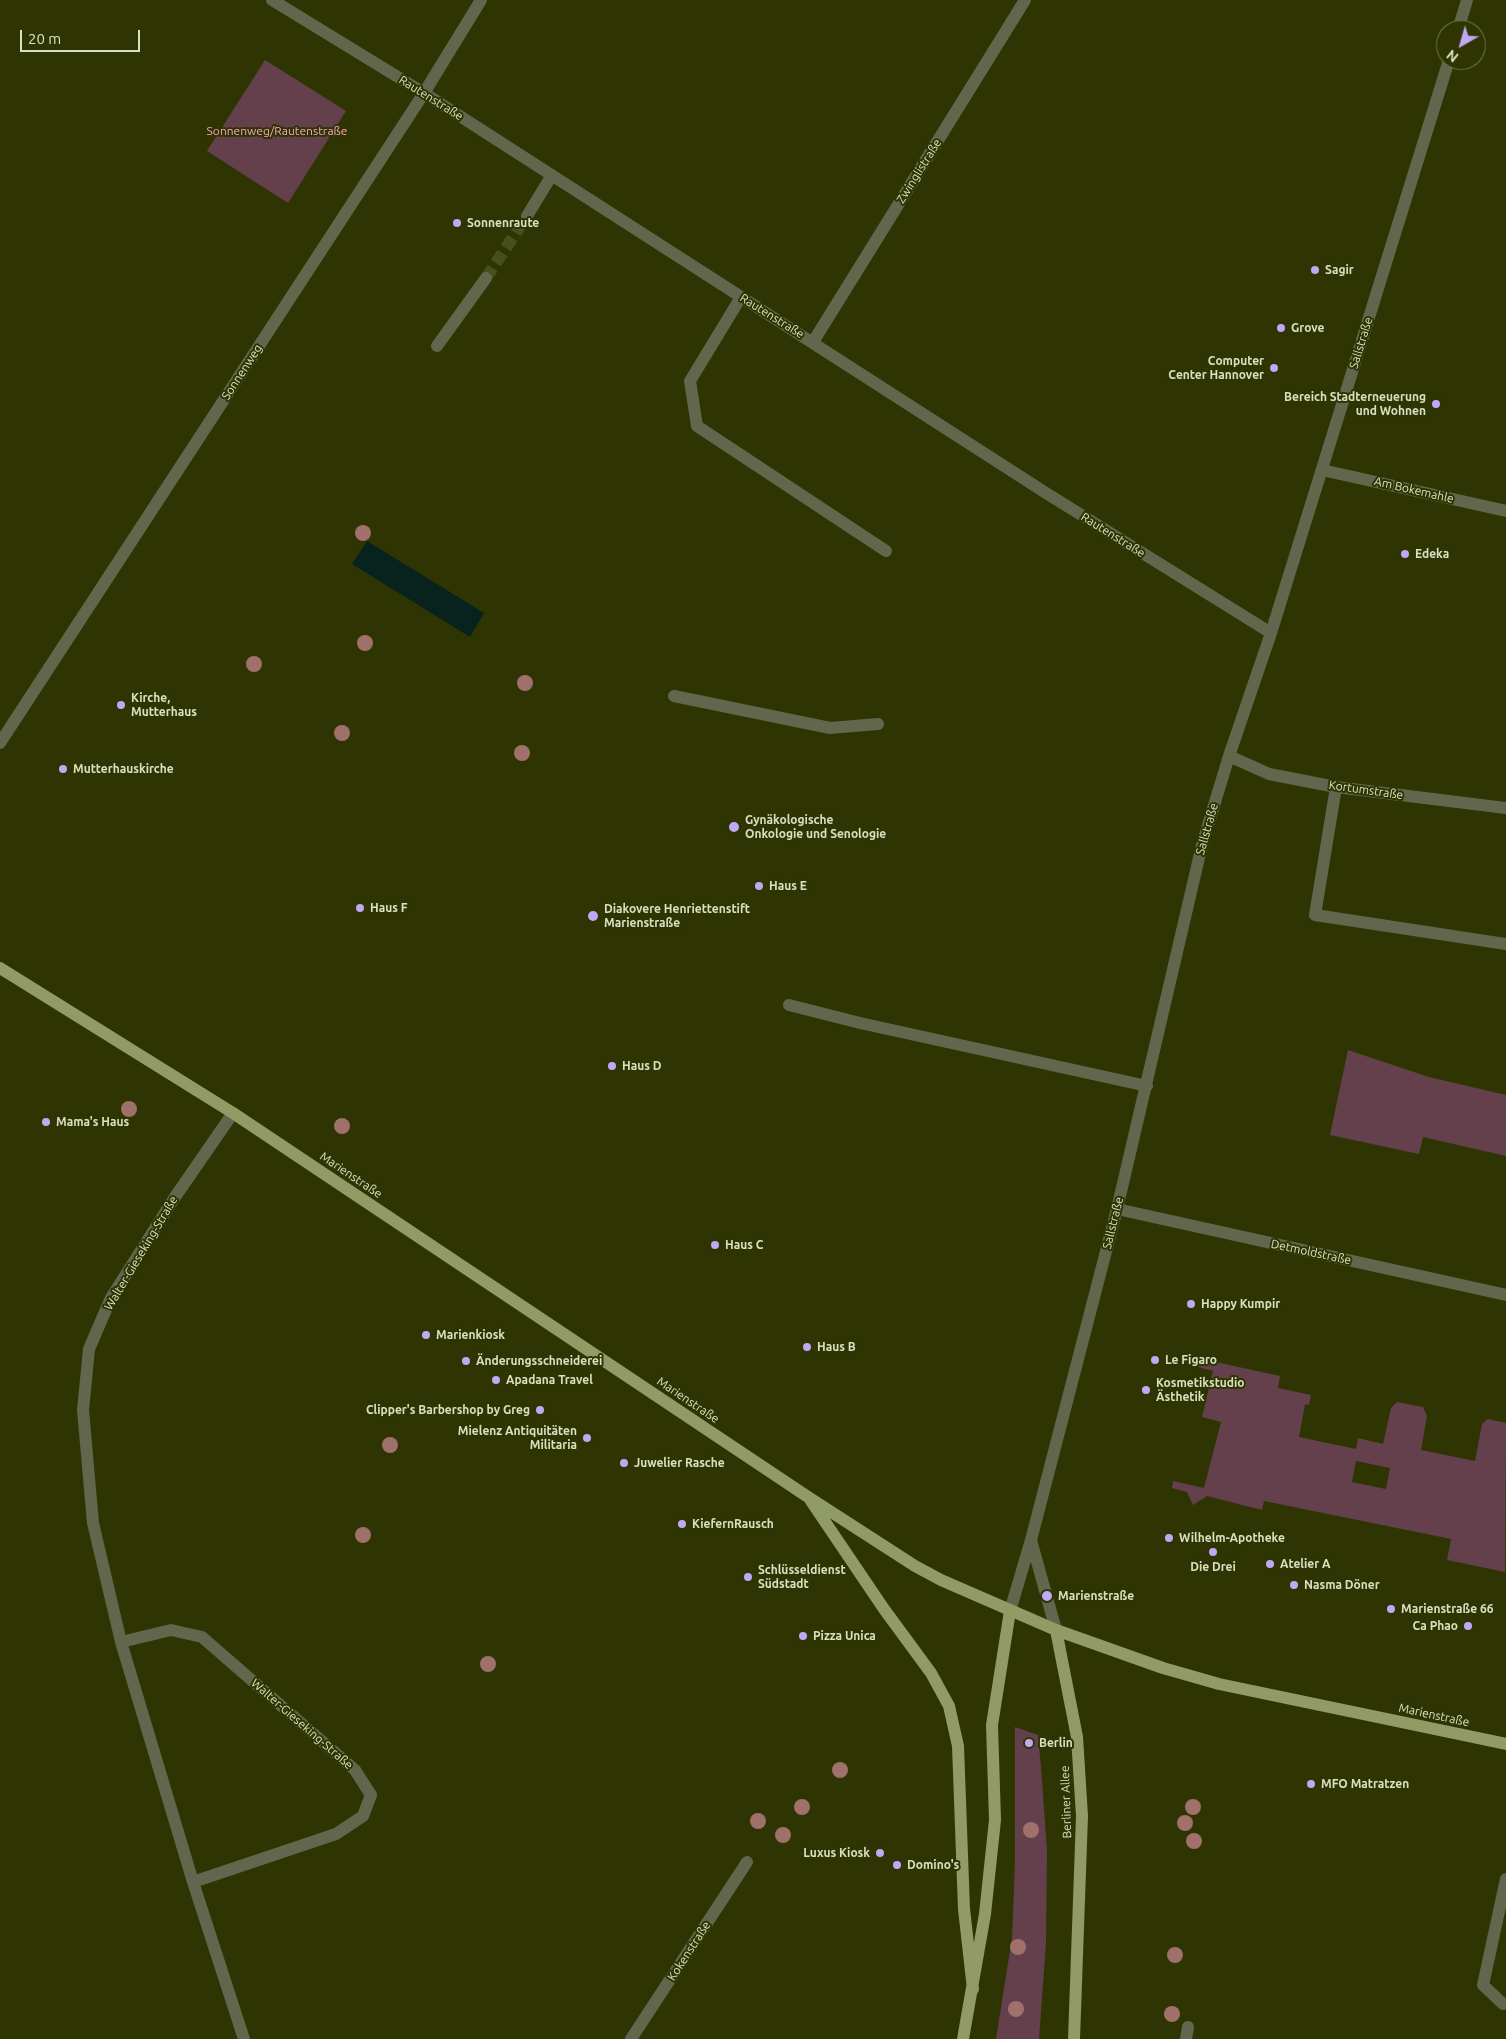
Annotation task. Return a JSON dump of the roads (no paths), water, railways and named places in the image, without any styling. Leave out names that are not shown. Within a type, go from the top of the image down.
[{"type":"main road","name":"Marienstraße","points":[[0,968],[233,1113],[808,1497],[915,1566],[955,1587],[1056,1630],[1163,1668],[1219,1684],[1506,1744]]},
{"type":"main road","points":[[808,1497],[884,1609],[931,1673],[949,1706],[958,1746],[964,1909],[973,1989]]},
{"type":"main road","points":[[963,2039],[985,1914],[995,1820],[992,1725],[1010,1611]]},
{"type":"main road","name":"Berliner Allee","points":[[1056,1630],[1077,1737],[1082,1816],[1074,2039]]},
{"type":"street","name":"Rautenstraße","points":[[272,0],[424,93],[1046,493],[1272,633]]},
{"type":"street","name":"Sonnenweg","points":[[0,743],[424,93],[481,0]]},
{"type":"street","name":"Zwinglistraße","points":[[813,342],[1025,0]]},
{"type":"street","points":[[1461,20],[1467,0]]},
{"type":"street","name":"Sallstraße","points":[[1010,1611],[1032,1540],[1117,1209],[1202,845],[1229,756],[1272,633],[1446,70]]},
{"type":"street","points":[[527,216],[552,175]]},
{"type":"street","points":[[437,346],[486,278]]},
{"type":"street","points":[[741,297],[690,381],[697,426],[886,551]]},
{"type":"street","name":"Am Bokemahle","points":[[1322,470],[1506,511]]},
{"type":"street","points":[[674,696],[830,728],[878,724]]},
{"type":"street","name":"Kortumstraße","points":[[1229,756],[1269,774],[1336,787],[1506,808]]},
{"type":"street","points":[[1336,787],[1315,916],[1506,944]]},
{"type":"street","points":[[789,1005],[860,1023],[1147,1086]]},
{"type":"street","name":"Walter-Gieseking-Straße","points":[[233,1113],[175,1197],[111,1298],[89,1349],[83,1410],[93,1523],[121,1642],[193,1882],[244,2039]]},
{"type":"street","name":"Detmoldstraße","points":[[1117,1209],[1506,1295]]},
{"type":"street","name":"Berliner Allee","points":[[1032,1540],[1056,1630]]},
{"type":"street","name":"Walter-Gieseking-Straße","points":[[121,1642],[171,1630],[202,1637],[355,1770],[371,1795],[363,1816],[336,1834],[193,1882]]},
{"type":"street","name":"Kokenstraße","points":[[631,2039],[747,1862]]},
{"type":"street","points":[[1503,2004],[1483,1985],[1506,1879]]},
{"type":"water","points":[[367,541],[484,613],[470,637],[352,564]]},
{"type":"tunnel","points":[[486,278],[527,216]]},
{"type":"place","name":"Sonnenraute","points":[[457,223]]},
{"type":"place","name":"Sagir","points":[[1315,270]]},
{"type":"place","name":"Grove","points":[[1281,328]]},
{"type":"place","name":"Computer Center Hannover","points":[[1274,368]]},
{"type":"place","name":"Bereich Stadterneuerung und Wohnen","points":[[1436,404]]},
{"type":"place","name":"Edeka","points":[[1405,554]]},
{"type":"place","name":"Kirche, Mutterhaus","points":[[121,705]]},
{"type":"place","name":"Mutterhauskirche","points":[[63,769]]},
{"type":"place","name":"Gynäkologische Onkologie und Senologie","points":[[734,827]]},
{"type":"place","name":"Haus E","points":[[759,886]]},
{"type":"place","name":"Haus F","points":[[360,908]]},
{"type":"place","name":"Diakovere Henriettenstift Marienstraße","points":[[593,916]]},
{"type":"place","name":"Haus D","points":[[612,1066]]},
{"type":"place","name":"Mama's Haus","points":[[46,1122]]},
{"type":"place","name":"Haus C","points":[[715,1245]]},
{"type":"place","name":"Happy Kumpir","points":[[1191,1304]]},
{"type":"place","name":"Marienkiosk","points":[[426,1335]]},
{"type":"place","name":"Haus B","points":[[807,1347]]},
{"type":"place","name":"Le Figaro","points":[[1155,1360]]},
{"type":"place","name":"Änderungsschneiderei","points":[[466,1361]]},
{"type":"place","name":"Apadana Travel","points":[[496,1380]]},
{"type":"place","name":"Kosmetikstudio Ästhetik","points":[[1146,1390]]},
{"type":"place","name":"Clipper's Barbershop by Greg","points":[[540,1410]]},
{"type":"place","name":"Mielenz Antiquitäten Militaria","points":[[587,1438]]},
{"type":"place","name":"Juwelier Rasche","points":[[624,1463]]},
{"type":"place","name":"KiefernRausch","points":[[682,1524]]},
{"type":"place","name":"Wilhelm-Apotheke","points":[[1169,1538]]},
{"type":"place","name":"Die Drei","points":[[1213,1552]]},
{"type":"place","name":"Atelier A","points":[[1270,1564]]},
{"type":"place","name":"Schlüsseldienst Südstadt","points":[[748,1577]]},
{"type":"place","name":"Nasma Döner","points":[[1294,1585]]},
{"type":"place","name":"Marienstraße","points":[[1047,1596]]},
{"type":"place","name":"Marienstraße 66","points":[[1391,1609]]},
{"type":"place","name":"Ca Phao","points":[[1468,1626]]},
{"type":"place","name":"Pizza Unica","points":[[803,1636]]},
{"type":"place","name":"Berlin","points":[[1029,1743]]},
{"type":"place","name":"MFO Matratzen","points":[[1311,1784]]},
{"type":"place","name":"Luxus Kiosk","points":[[880,1853]]},
{"type":"place","name":"Domino's","points":[[897,1865]]},
{"type":"park label","name":"Sonnenweg/Rautenstraße","points":[[277,131]]}]
